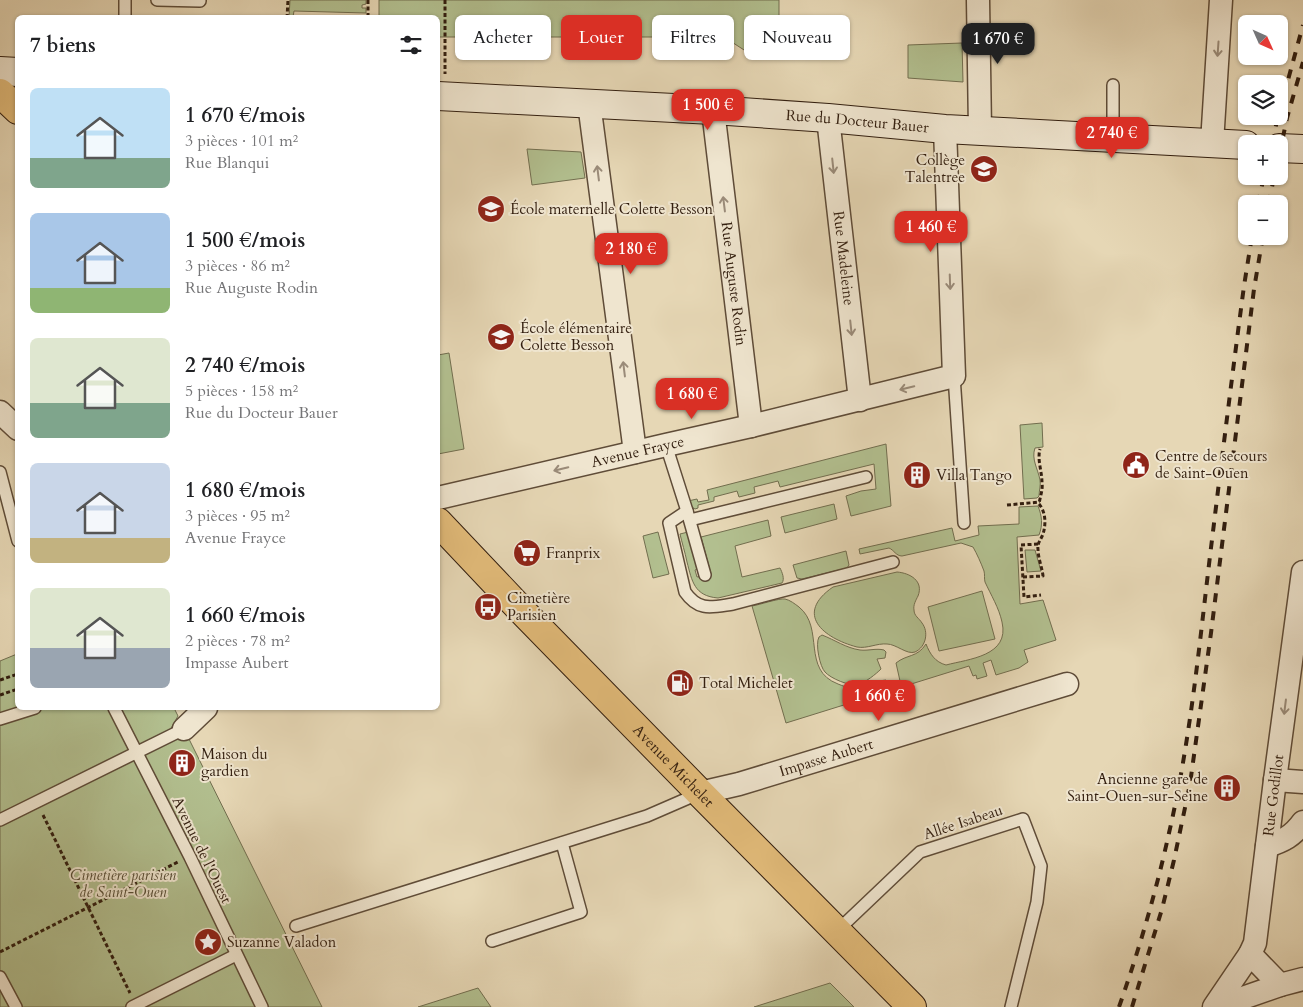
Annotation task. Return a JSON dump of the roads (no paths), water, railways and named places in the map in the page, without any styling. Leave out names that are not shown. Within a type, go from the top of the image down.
[{"type":"main road","points":[[0,71],[15,72]]},
{"type":"main road","name":"Rue du Docteur Bauer","points":[[441,96],[713,110],[944,128],[1238,145]]},
{"type":"main road","points":[[1288,148],[1303,149]]},
{"type":"main road","name":"Avenue Michelet","points":[[440,524],[700,793],[912,1007]]},
{"type":"street","points":[[978,0],[980,130]]},
{"type":"street","points":[[1212,143],[1221,0]]},
{"type":"street","points":[[589,103],[635,452]]},
{"type":"street","name":"Rue Auguste Rodin","points":[[713,110],[751,426]]},
{"type":"street","name":"Rue Madeleine","points":[[828,118],[860,400]]},
{"type":"street","points":[[944,128],[954,376]]},
{"type":"street","name":"Avenue Frayce","points":[[440,498],[751,426],[954,376]]},
{"type":"street","points":[[0,412],[15,427]]},
{"type":"street","points":[[0,440],[15,437]]},
{"type":"street","name":"Rue Godillot","points":[[1216,1007],[1250,954],[1254,943],[1275,780],[1299,633],[1303,572]]},
{"type":"street","name":"Impasse Aubert","points":[[700,793],[739,784],[1067,684]]},
{"type":"street","points":[[184,729],[204,710]]},
{"type":"street","points":[[1275,780],[1303,782]]},
{"type":"street","points":[[1267,846],[1285,840],[1303,822]]},
{"type":"street","points":[[1250,954],[1296,985]]},
{"type":"street","points":[[1216,1007],[1296,985]]},
{"type":"lane","points":[[125,0],[125,15]]},
{"type":"lane","points":[[157,0],[200,2]]},
{"type":"lane","points":[[1113,85],[1113,138]]},
{"type":"lane","points":[[954,376],[964,523]]},
{"type":"lane","points":[[666,445],[706,575]]},
{"type":"lane","points":[[0,472],[15,530]]},
{"type":"lane","points":[[866,477],[689,516],[669,523],[685,592],[698,605],[708,608],[733,604],[893,562]]},
{"type":"lane","points":[[0,720],[28,710]]},
{"type":"lane","name":"Avenue de l'Ouest","points":[[115,710],[190,857],[262,1007]]},
{"type":"lane","points":[[0,820],[184,729]]},
{"type":"lane","points":[[296,926],[647,816],[700,793]]},
{"type":"lane","name":"Allée Isabeau","points":[[838,931],[920,852],[1024,818],[1041,866],[1037,902],[1011,1007]]},
{"type":"lane","points":[[492,941],[581,912],[562,843]]},
{"type":"lane","points":[[134,1006],[236,955]]},
{"type":"lane","points":[[0,977],[16,1007]]},
{"type":"railway","points":[[1288,80],[1303,25]]},
{"type":"railway","points":[[1283,135],[1303,62]]},
{"type":"railway","points":[[1274,135],[1276,125]]},
{"type":"railway","points":[[1260,195],[1262,185]]},
{"type":"railway","points":[[1271,195],[1272,185]]},
{"type":"railway","points":[[1119,1007],[1159,877],[1183,764],[1251,245]]},
{"type":"railway","points":[[1132,1007],[1162,909],[1190,784],[1254,289],[1261,245]]},
{"type":"place","name":"Collège Talentree","points":[[984,169]]},
{"type":"place","name":"École maternelle Colette Besson","points":[[491,209]]},
{"type":"place","name":"École élémentaire Colette Besson","points":[[501,337]]},
{"type":"place","name":"Centre de secours de Saint-Ouen","points":[[1136,465]]},
{"type":"place","name":"Villa Tango","points":[[917,475]]},
{"type":"place","name":"Franprix","points":[[527,553]]},
{"type":"place","name":"Cimetière Parisien","points":[[488,607]]},
{"type":"place","name":"Total Michelet","points":[[680,683]]},
{"type":"place","name":"Maison du gardien","points":[[182,763]]},
{"type":"place","name":"Ancienne gare de Saint-Ouen-sur-Seine","points":[[1227,788]]},
{"type":"place","name":"Suzanne Valadon","points":[[208,942]]},
{"type":"park label","name":"Cimetière parisien de Saint-Ouen","points":[[123,884]]}]
